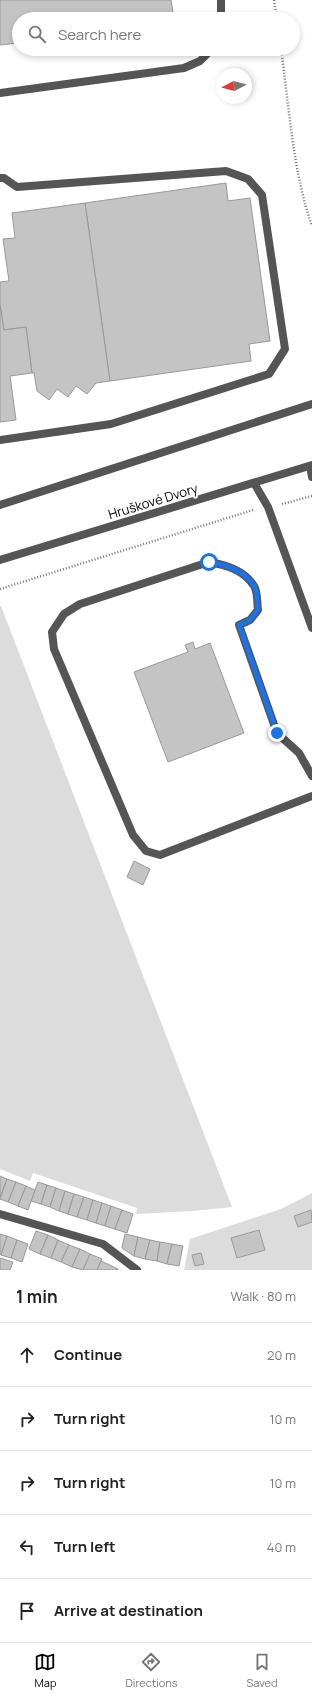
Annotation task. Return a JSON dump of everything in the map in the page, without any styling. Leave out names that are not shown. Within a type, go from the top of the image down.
[{"type":"street","points":[[221,0],[221,12]]},
{"type":"street","points":[[0,93],[184,68],[200,61],[205,56]]},
{"type":"street","points":[[0,178],[4,178],[17,188],[226,171],[248,179],[262,195],[286,349],[269,374],[111,424],[0,440]]},
{"type":"street","points":[[0,505],[312,404]]},
{"type":"street","points":[[311,465],[312,478]]},
{"type":"street","name":"Hruškové Dvory","points":[[0,560],[311,465]]},
{"type":"street","points":[[254,483],[268,507],[312,628]]},
{"type":"street","points":[[312,776],[299,753],[277,733],[239,625],[250,620],[258,610],[255,587],[243,575],[228,565],[209,562],[80,604],[64,614],[52,632],[54,649],[133,835],[146,851],[160,855],[312,796]]},
{"type":"street","points":[[0,1214],[104,1244],[137,1270]]},
{"type":"path","points":[[274,0],[276,12]]},
{"type":"path","points":[[282,56],[298,171],[304,201],[312,226]]},
{"type":"path","points":[[0,589],[248,511],[294,502],[312,496]]},
{"type":"shaded area","points":[[0,606],[232,1207],[136,1214],[137,1208],[33,1173],[30,1181],[0,1169]]},
{"type":"shaded area","points":[[312,1193],[312,1270],[184,1270],[190,1239],[281,1209]]},
{"type":"building","points":[[0,0],[171,0],[173,12],[12,12],[12,44],[0,45]]},
{"type":"building","points":[[226,183],[228,201],[250,198],[270,341],[249,344],[251,361],[110,381],[85,203]]},
{"type":"building","points":[[85,203],[110,381],[96,383],[87,394],[76,386],[68,397],[57,389],[49,400],[37,391],[34,373],[32,373],[26,327],[4,330],[0,305],[0,282],[9,281],[3,239],[15,238],[12,213]]},
{"type":"building","points":[[0,305],[4,330],[26,327],[32,373],[10,376],[16,420],[0,422]]},
{"type":"building","points":[[193,642],[195,649],[210,643],[244,733],[168,762],[134,672],[188,652],[185,645]]},
{"type":"building","points":[[134,861],[150,869],[143,885],[127,877]]},
{"type":"building","points":[[0,1176],[7,1179],[0,1197]]},
{"type":"building","points":[[7,1179],[16,1182],[8,1202],[0,1199]]},
{"type":"building","points":[[16,1182],[26,1186],[18,1206],[8,1202]]},
{"type":"building","points":[[38,1182],[47,1185],[41,1204],[31,1201]]},
{"type":"building","points":[[47,1185],[56,1188],[50,1207],[41,1204]]},
{"type":"building","points":[[26,1186],[35,1190],[28,1210],[18,1206]]},
{"type":"building","points":[[56,1188],[65,1191],[59,1211],[50,1207]]},
{"type":"building","points":[[65,1191],[74,1194],[68,1214],[59,1211]]},
{"type":"building","points":[[74,1194],[84,1197],[77,1217],[68,1214]]},
{"type":"building","points":[[84,1197],[93,1200],[87,1220],[77,1217]]},
{"type":"building","points":[[93,1200],[102,1203],[96,1223],[87,1220]]},
{"type":"building","points":[[102,1203],[111,1206],[105,1226],[96,1223]]},
{"type":"building","points":[[111,1206],[122,1210],[115,1229],[105,1226]]},
{"type":"building","points":[[122,1210],[133,1214],[127,1233],[115,1229]]},
{"type":"building","points":[[311,1210],[312,1222],[298,1227],[294,1216]]},
{"type":"building","points":[[259,1230],[265,1250],[237,1258],[231,1238]]},
{"type":"building","points":[[36,1231],[48,1235],[40,1254],[29,1249]]},
{"type":"building","points":[[0,1234],[7,1236],[1,1255],[0,1254]]},
{"type":"building","points":[[125,1234],[138,1237],[134,1256],[122,1248]]},
{"type":"building","points":[[48,1235],[58,1240],[51,1258],[40,1254]]},
{"type":"building","points":[[7,1236],[17,1240],[11,1258],[1,1255]]},
{"type":"building","points":[[138,1237],[150,1240],[145,1259],[134,1256]]},
{"type":"building","points":[[17,1240],[28,1244],[22,1262],[11,1258]]},
{"type":"building","points":[[58,1240],[69,1245],[61,1262],[51,1258]]},
{"type":"building","points":[[150,1240],[160,1242],[157,1261],[145,1259]]},
{"type":"building","points":[[160,1242],[172,1244],[167,1264],[157,1261]]},
{"type":"building","points":[[172,1244],[183,1246],[179,1266],[167,1264]]},
{"type":"building","points":[[69,1245],[80,1249],[72,1267],[61,1262]]},
{"type":"building","points":[[80,1249],[90,1254],[83,1270],[72,1267]]},
{"type":"building","points":[[201,1253],[204,1264],[195,1266],[192,1255]]},
{"type":"building","points":[[90,1254],[102,1259],[97,1270],[83,1270]]},
{"type":"building","points":[[0,1258],[13,1262],[10,1270],[0,1270]]},
{"type":"building","points":[[101,1261],[118,1269],[118,1270],[97,1270]]},
{"type":"route","points":[[209,562],[228,565],[243,575],[255,587],[258,610],[250,620],[239,625],[277,733]]}]
